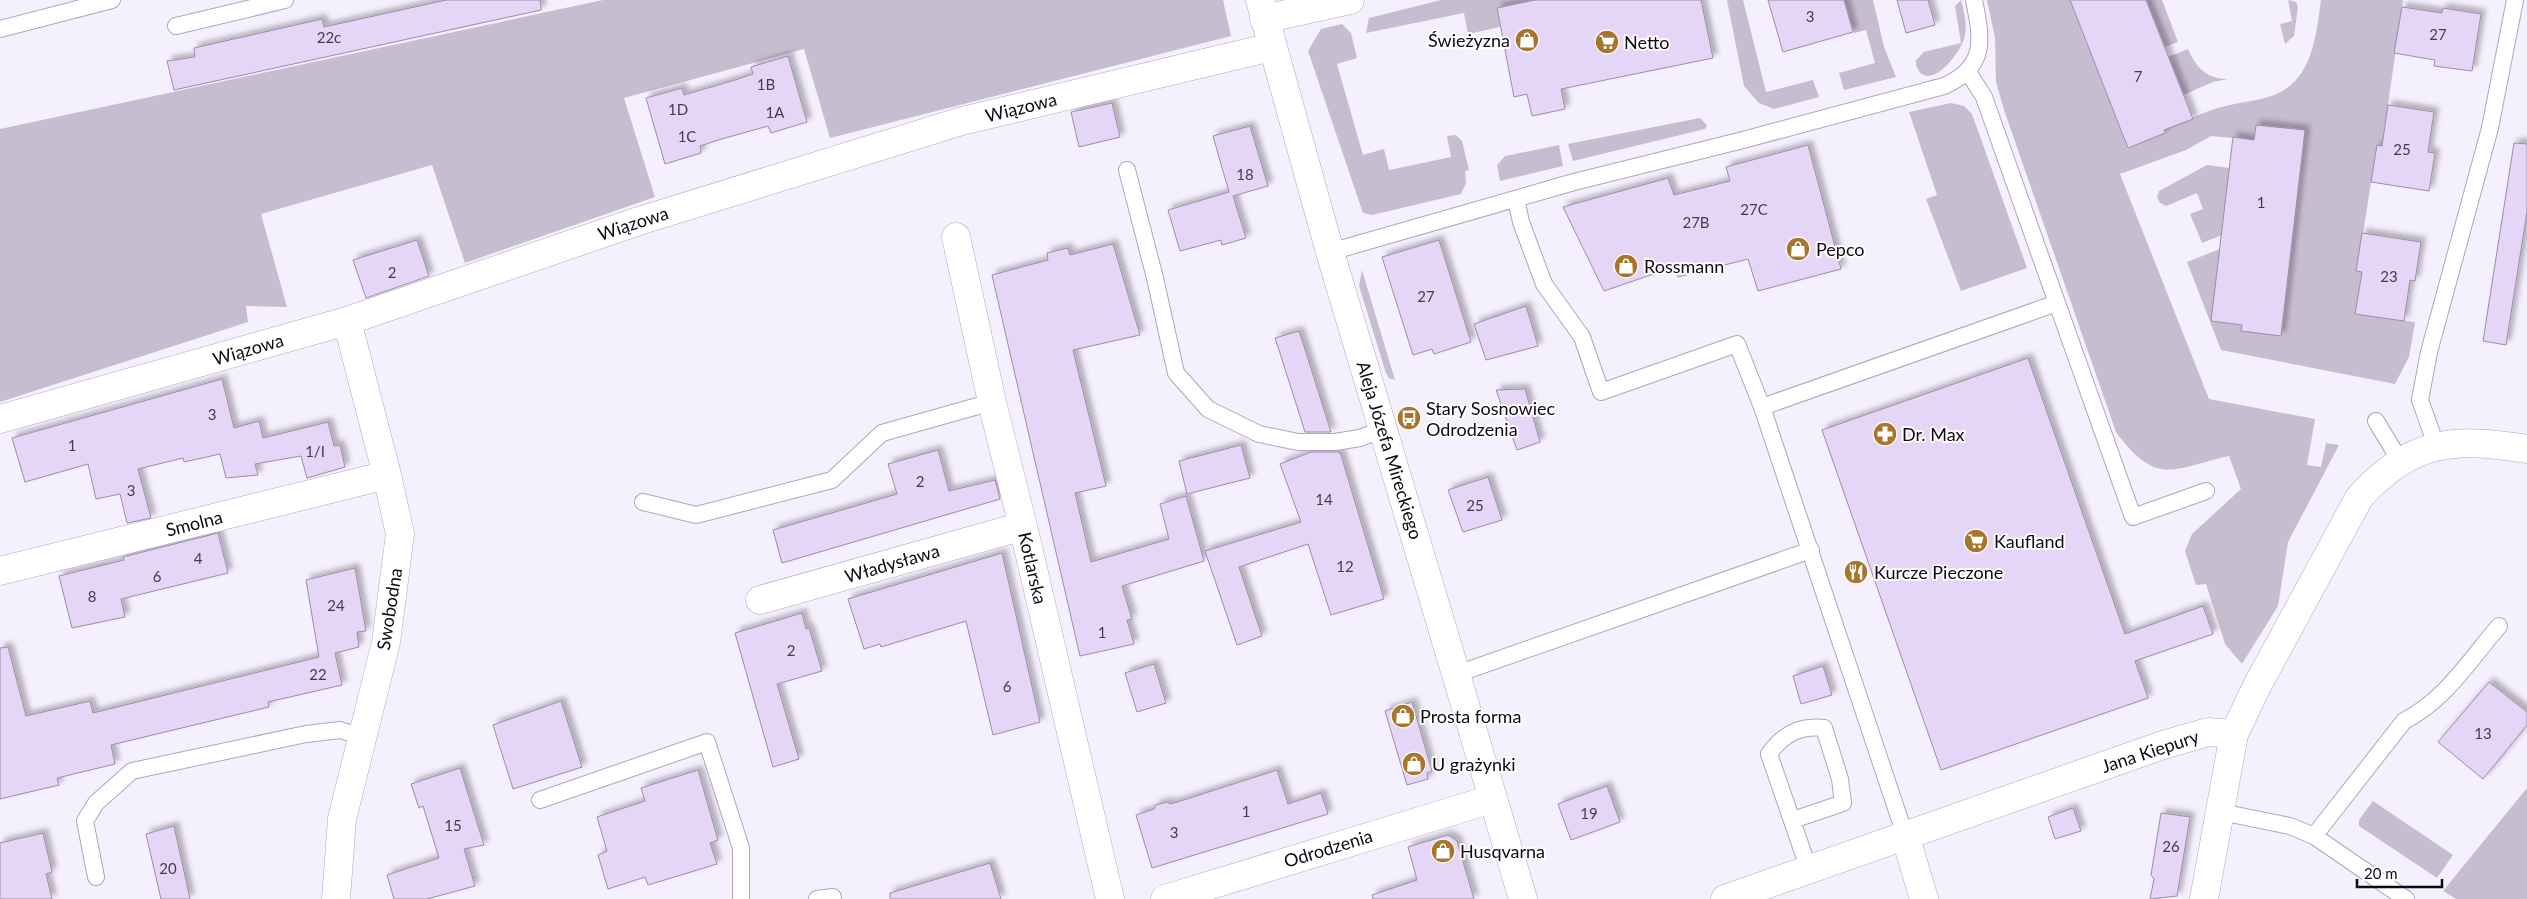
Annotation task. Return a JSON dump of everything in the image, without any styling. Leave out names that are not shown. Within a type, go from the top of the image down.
[{"type":"street","points":[[1262,10],[1350,0]]},
{"type":"street","name":"Aleja Józefa Mireckiego","points":[[1262,10],[1330,252],[1523,899]]},
{"type":"street","name":"Wiązowa","points":[[0,419],[347,321],[639,221],[962,121],[1271,47]]},
{"type":"street","name":"Kotlarska","points":[[956,237],[992,402],[1023,526],[1110,899]]},
{"type":"street","name":"Swobodna","points":[[336,899],[342,819],[386,642],[400,534],[387,475],[347,321]]},
{"type":"street","points":[[2204,899],[2234,734],[2350,511],[2370,485],[2400,461],[2436,445],[2488,444],[2527,449]]},
{"type":"street","name":"Smolna","points":[[0,571],[387,475]]},
{"type":"street","name":"Władysława","points":[[760,600],[1023,526]]},
{"type":"street","name":"Jana Kiepury","points":[[1725,899],[2164,745],[2208,732],[2234,734]]},
{"type":"street","name":"Odrodzenia","points":[[1164,899],[1492,799]]},
{"type":"street","points":[[1906,835],[1924,899]]},
{"type":"lane","points":[[0,29],[112,0]]},
{"type":"lane","points":[[176,26],[286,0]]},
{"type":"lane","points":[[1330,252],[1574,182],[1916,95],[1944,86],[1968,72],[1978,56],[1980,44],[1974,0]]},
{"type":"lane","points":[[2436,445],[2420,400],[2428,352],[2490,128],[2515,0]]},
{"type":"lane","points":[[1968,72],[1984,97],[2133,517],[2206,490]]},
{"type":"lane","points":[[1127,170],[1155,278],[1176,373],[1208,409],[1259,434],[1298,442],[1335,442],[1360,438],[1384,429]]},
{"type":"lane","points":[[1516,199],[1521,222],[1544,284],[1582,337],[1602,392],[1737,344],[1762,407],[1906,835]]},
{"type":"lane","points":[[1762,407],[2057,303]]},
{"type":"lane","points":[[643,502],[696,515],[832,480],[882,433],[992,402]]},
{"type":"lane","points":[[2376,421],[2400,461]]},
{"type":"lane","points":[[1457,674],[1811,550]]},
{"type":"lane","points":[[2314,836],[2404,721],[2422,712],[2444,691],[2499,626]]},
{"type":"lane","points":[[1793,820],[1843,803],[1840,779],[1824,728],[1808,726],[1779,739],[1769,754],[1809,870]]},
{"type":"lane","points":[[96,877],[85,822],[96,803],[132,770],[306,734],[340,730],[362,737]]},
{"type":"lane","points":[[540,800],[708,742],[741,848],[741,899]]},
{"type":"lane","points":[[2221,812],[2290,826],[2314,836],[2406,899]]},
{"type":"shaded area","points":[[603,0],[1223,0],[1231,36],[830,138],[804,49],[624,98],[655,197],[465,263],[432,165],[261,214],[287,307],[246,306],[248,322],[0,402],[0,129]]},
{"type":"shaded area","points":[[1441,0],[1535,0],[1497,8],[1500,27],[1468,34],[1464,13],[1366,33],[1369,18]]},
{"type":"shaded area","points":[[1727,0],[1743,0],[1766,92],[1813,80],[1819,97],[1774,109],[1759,103],[1744,86]]},
{"type":"shaded area","points":[[1844,0],[1873,0],[1884,47],[1896,77],[1844,90],[1839,73],[1875,63],[1866,30],[1854,33]]},
{"type":"shaded area","points":[[1961,0],[1966,26],[1965,35],[1958,52],[1936,74],[1928,76],[1921,73],[1916,65],[1916,60],[1924,52],[1961,43],[1955,6]]},
{"type":"shaded area","points":[[1987,0],[2070,0],[2128,148],[2165,133],[2164,130],[2209,111],[2268,97],[2287,88],[2305,68],[2314,41],[2321,0],[2403,0],[2382,146],[2377,145],[2357,271],[2362,272],[2356,314],[2415,322],[2409,357],[2395,384],[2221,350],[2187,262],[2220,249],[2212,321],[2242,325],[2241,331],[2305,130],[2256,125],[2254,140],[2211,136],[2186,150],[2120,174],[2209,399],[2315,419],[2307,465],[2321,467],[2326,443],[2339,445],[2288,542],[2278,606],[2242,664],[2225,644],[2206,584],[2196,585],[2185,551],[2192,534],[2241,489],[2229,456],[2179,469],[2155,467],[2143,461],[2116,432],[2004,110],[1996,82],[1995,38]]},
{"type":"shaded area","points":[[2146,0],[2162,0],[2178,42],[2165,47]]},
{"type":"shaded area","points":[[2288,0],[2296,2],[2298,7],[2294,36],[2285,44],[2280,24],[2292,21]]},
{"type":"shaded area","points":[[1342,24],[1351,33],[1357,58],[1337,64],[1363,155],[1384,149],[1389,170],[1451,157],[1447,136],[1456,135],[1462,141],[1469,170],[1465,171],[1466,183],[1461,194],[1372,215],[1363,213],[1308,51],[1321,29]]},
{"type":"shaded area","points":[[2188,49],[2203,71],[2214,77],[2228,79],[2213,82],[2183,95],[2168,57]]},
{"type":"shaded area","points":[[1951,103],[1964,106],[1972,114],[2027,268],[1961,291],[1926,199],[1937,195],[1909,112]]},
{"type":"shaded area","points":[[1700,118],[1707,125],[1705,129],[1573,161],[1568,144]]},
{"type":"shaded area","points":[[1559,145],[1563,166],[1500,181],[1497,165],[1505,156]]},
{"type":"shaded area","points":[[2207,165],[2230,168],[2222,235],[2202,243],[2190,214],[2203,209],[2197,193],[2166,206],[2160,203],[2157,197],[2159,191]]},
{"type":"shaded area","points":[[1362,270],[1395,380],[1389,378],[1386,373],[1359,286]]},
{"type":"shaded area","points":[[2527,788],[2527,899],[2456,899],[2443,891]]},
{"type":"shaded area","points":[[2373,801],[2453,855],[2437,878],[2359,826],[2359,820]]},
{"type":"building","points":[[446,0],[540,0],[541,10],[174,90],[167,61],[195,57],[194,48],[322,19],[324,27]]},
{"type":"building","name":"Netto","points":[[1535,0],[1701,0],[1713,58],[1561,89],[1565,109],[1532,116],[1527,94],[1514,97],[1497,8]]},
{"type":"building","points":[[1768,0],[1844,0],[1853,32],[1783,52]]},
{"type":"building","points":[[1897,0],[1928,0],[1935,25],[1906,33]]},
{"type":"building","points":[[2070,0],[2146,0],[2193,119],[2164,130],[2165,133],[2128,148]]},
{"type":"building","points":[[2402,7],[2442,13],[2443,8],[2481,14],[2472,71],[2434,66],[2435,60],[2394,53]]},
{"type":"building","points":[[788,56],[807,122],[771,133],[768,126],[718,140],[700,146],[701,153],[665,164],[646,98],[682,88],[684,95],[735,80],[753,74],[751,67]]},
{"type":"building","points":[[1112,103],[1120,137],[1079,147],[1071,112]]},
{"type":"building","points":[[2388,105],[2434,112],[2428,152],[2435,153],[2429,191],[2371,182],[2377,145],[2382,146]]},
{"type":"building","points":[[2256,125],[2305,130],[2281,336],[2241,331],[2242,325],[2211,321],[2233,137],[2254,140]]},
{"type":"building","points":[[1250,126],[1268,186],[1233,196],[1246,238],[1222,245],[1221,240],[1180,251],[1168,210],[1229,192],[1213,136]]},
{"type":"building","points":[[2514,143],[2527,144],[2527,212],[2506,345],[2483,341]]},
{"type":"building","points":[[1808,145],[1841,269],[1758,291],[1748,259],[1678,277],[1674,267],[1604,291],[1563,207],[1668,178],[1674,195],[1730,181],[1726,167]]},
{"type":"building","points":[[2362,233],[2421,242],[2415,281],[2410,280],[2404,321],[2355,314],[2362,272],[2356,271]]},
{"type":"building","points":[[417,240],[429,276],[366,298],[353,260]]},
{"type":"building","points":[[1439,240],[1471,342],[1434,354],[1432,349],[1413,355],[1382,257]]},
{"type":"building","points":[[1113,244],[1140,335],[1073,350],[1106,486],[1075,493],[1091,562],[1169,539],[1160,504],[1186,496],[1204,561],[1122,586],[1132,619],[1127,620],[1134,644],[1080,656],[992,275],[1048,260],[1047,253],[1068,248],[1070,255]]},
{"type":"building","points":[[1526,306],[1538,346],[1486,360],[1474,324]]},
{"type":"building","points":[[1299,331],[1331,432],[1305,432],[1275,338]]},
{"type":"building","name":"Kaufland","points":[[2028,358],[2125,634],[2203,606],[2213,634],[2135,661],[2148,698],[1941,770],[1822,430]]},
{"type":"building","points":[[222,379],[234,428],[259,421],[263,438],[328,422],[334,446],[340,445],[345,467],[307,478],[301,456],[255,464],[258,475],[226,478],[220,454],[184,462],[183,458],[138,469],[151,518],[127,523],[120,494],[96,499],[88,464],[25,482],[12,438]]},
{"type":"building","points":[[1525,389],[1540,442],[1517,450],[1496,390]]},
{"type":"building","points":[[1241,445],[1250,478],[1187,494],[1179,461]]},
{"type":"building","points":[[938,450],[949,491],[995,480],[1000,499],[782,563],[773,530],[897,494],[888,464]]},
{"type":"building","points":[[1311,452],[1338,452],[1341,455],[1384,599],[1331,615],[1308,544],[1239,567],[1262,636],[1237,645],[1205,551],[1301,522],[1280,464]]},
{"type":"building","points":[[1488,477],[1502,520],[1463,532],[1448,490]]},
{"type":"building","points":[[218,533],[228,573],[121,599],[125,617],[72,628],[59,576],[124,560],[123,557]]},
{"type":"building","points":[[1002,553],[1040,722],[993,735],[966,621],[881,647],[880,644],[864,649],[848,599]]},
{"type":"building","points":[[355,568],[366,631],[357,632],[359,647],[335,653],[342,685],[268,702],[269,707],[111,745],[115,764],[57,778],[59,785],[0,799],[0,648],[8,647],[26,716],[90,701],[93,713],[319,657],[306,580]]},
{"type":"building","points":[[802,613],[806,629],[809,628],[822,671],[777,684],[799,759],[773,767],[735,633]]},
{"type":"building","points":[[1154,664],[1166,703],[1137,712],[1125,673]]},
{"type":"building","points":[[1823,666],[1832,695],[1801,704],[1793,676]]},
{"type":"building","points":[[2489,682],[2527,712],[2527,725],[2483,779],[2438,742]]},
{"type":"building","points":[[561,701],[582,767],[513,789],[493,725]]},
{"type":"building","points":[[1412,702],[1432,771],[1427,773],[1428,779],[1407,785],[1385,711]]},
{"type":"building","points":[[460,768],[484,845],[464,849],[475,886],[427,899],[394,899],[387,875],[439,858],[423,806],[419,808],[411,784]]},
{"type":"building","points":[[698,770],[718,840],[710,843],[717,864],[648,885],[645,877],[608,889],[598,855],[607,851],[597,817],[645,801],[641,788]]},
{"type":"building","points":[[1277,770],[1288,804],[1321,793],[1328,814],[1152,868],[1136,815],[1154,809],[1156,805],[1167,802],[1171,804]]},
{"type":"building","points":[[1607,786],[1620,822],[1571,840],[1558,804]]},
{"type":"building","points":[[2073,808],[2081,831],[2055,839],[2048,817]]},
{"type":"building","points":[[2161,813],[2190,817],[2177,896],[2150,899],[2154,879],[2151,875]]},
{"type":"building","points":[[174,826],[190,899],[161,899],[146,834]]},
{"type":"building","points":[[43,833],[52,872],[46,874],[52,899],[0,899],[0,843]]},
{"type":"building","points":[[1448,835],[1457,841],[1474,899],[1373,899],[1372,895],[1417,880],[1408,847]]},
{"type":"building","points":[[990,863],[1001,899],[890,899],[890,893]]},
{"type":"place","name":"Świeżyzna","points":[[1527,40]]},
{"type":"place","name":"Netto","points":[[1607,42]]},
{"type":"place","name":"Pepco","points":[[1798,249]]},
{"type":"place","name":"Rossmann","points":[[1626,266]]},
{"type":"place","name":"Stary Sosnowiec Odrodzenia","points":[[1409,418]]},
{"type":"place","name":"Dr. Max","points":[[1885,434]]},
{"type":"place","name":"Kaufland","points":[[1976,541]]},
{"type":"place","name":"Kurcze Pieczone","points":[[1856,572]]},
{"type":"place","name":"Prosta forma","points":[[1403,716]]},
{"type":"place","name":"U grażynki","points":[[1414,764]]},
{"type":"place","name":"Husqvarna","points":[[1443,851]]}]
